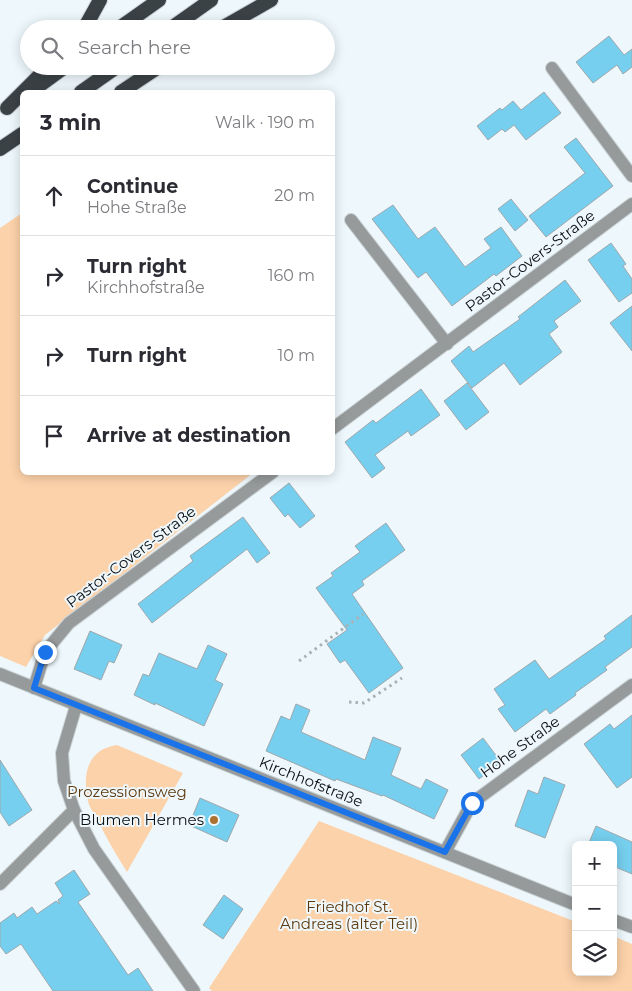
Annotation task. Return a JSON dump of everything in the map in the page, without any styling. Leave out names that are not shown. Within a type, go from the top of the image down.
[{"type":"highway","points":[[89,20],[100,0]]},
{"type":"highway","points":[[131,20],[159,0]]},
{"type":"highway","points":[[183,20],[211,0]]},
{"type":"highway","points":[[236,20],[271,0]]},
{"type":"highway","points":[[24,90],[39,75]]},
{"type":"highway","points":[[32,90],[53,75]]},
{"type":"highway","points":[[84,90],[105,75]]},
{"type":"highway","points":[[124,90],[146,75]]},
{"type":"highway","points":[[4,110],[20,94]]},
{"type":"highway","points":[[4,110],[20,98]]},
{"type":"highway","points":[[0,149],[20,135]]},
{"type":"street","points":[[552,68],[632,176]]},
{"type":"street","name":"Pastor-Covers-Straße","points":[[335,427],[632,204]]},
{"type":"street","points":[[351,220],[447,344]]},
{"type":"street","name":"Pastor-Covers-Straße","points":[[34,688],[45,652],[69,623],[269,475]]},
{"type":"street","name":"Kirchhofstraße","points":[[0,674],[572,903]]},
{"type":"street","name":"Hohe Straße","points":[[445,852],[472,803],[632,685]]},
{"type":"street","points":[[76,706],[62,753],[64,781],[74,810],[94,849],[194,991]]},
{"type":"street","points":[[0,884],[74,810]]},
{"type":"street","points":[[617,922],[632,928]]},
{"type":"path","points":[[299,661],[363,614]]},
{"type":"path","points":[[348,702],[364,703],[402,678]]},
{"type":"green space","points":[[20,214],[20,475],[250,475],[45,635],[26,667],[0,656],[0,228]]},
{"type":"green space","name":"Prozessionsweg","points":[[117,745],[183,773],[127,872],[90,808],[86,791],[87,773],[93,758],[107,747]]},
{"type":"green space","name":"Friedhof St. Andreas (alter Teil)","points":[[319,821],[572,920],[572,976],[617,976],[617,938],[632,944],[632,991],[212,991],[209,988]]},
{"type":"building","points":[[609,36],[624,55],[632,49],[632,67],[623,74],[617,65],[593,83],[576,62]]},
{"type":"building","points":[[544,92],[561,113],[526,140],[514,125],[505,132],[502,129],[488,140],[477,126],[500,108],[502,110],[513,101],[521,110]]},
{"type":"building","points":[[576,138],[613,186],[546,237],[529,216],[585,173],[564,147]]},
{"type":"building","points":[[511,199],[528,220],[515,231],[498,209]]},
{"type":"building","points":[[393,205],[418,239],[435,227],[465,267],[491,248],[484,239],[501,227],[522,256],[496,276],[494,274],[452,306],[426,272],[418,278],[372,219]]},
{"type":"building","points":[[611,243],[626,264],[623,266],[632,279],[632,293],[619,302],[588,260]]},
{"type":"building","points":[[565,280],[581,301],[554,321],[558,327],[549,334],[562,352],[520,385],[504,363],[472,388],[451,361],[469,346],[473,352],[520,319],[518,317]]},
{"type":"building","points":[[632,306],[632,351],[610,323]]},
{"type":"building","points":[[467,383],[489,412],[466,430],[444,401]]},
{"type":"building","points":[[421,389],[440,415],[411,436],[408,431],[375,455],[385,468],[372,478],[345,442],[373,420],[376,423]]},
{"type":"building","points":[[289,483],[315,516],[300,528],[288,514],[285,517],[270,498]]},
{"type":"building","points":[[243,517],[270,553],[257,563],[247,549],[152,623],[138,604],[193,561],[190,556]]},
{"type":"building","points":[[386,523],[405,550],[362,581],[364,585],[352,594],[403,668],[369,693],[345,660],[340,663],[327,644],[347,630],[316,588],[333,576],[331,573],[360,552],[355,546]]},
{"type":"building","points":[[632,615],[632,647],[605,667],[607,670],[550,714],[546,709],[515,732],[498,709],[505,705],[494,689],[535,660],[549,679],[606,639],[604,636]]},
{"type":"building","points":[[90,631],[122,645],[114,663],[109,661],[101,680],[74,669]]},
{"type":"building","points":[[208,645],[227,654],[215,680],[223,684],[204,726],[134,695],[143,674],[149,676],[159,653],[197,669]]},
{"type":"building","points":[[296,704],[310,710],[301,732],[365,760],[373,737],[401,748],[391,775],[421,789],[426,779],[448,790],[434,819],[383,795],[336,779],[335,781],[266,751],[281,716],[290,720]]},
{"type":"building","points":[[632,715],[632,777],[617,788],[584,744],[610,724],[614,729]]},
{"type":"building","points":[[483,738],[501,762],[479,779],[461,755]]},
{"type":"building","points":[[0,760],[32,810],[9,826],[0,812]]},
{"type":"building","points":[[544,777],[565,785],[545,838],[515,826],[528,790],[538,794]]},
{"type":"building","name":"Blumen Hermes","points":[[200,798],[239,815],[227,842],[189,825]]},
{"type":"building","points":[[596,826],[632,842],[632,874],[617,868],[617,841],[590,841]]},
{"type":"building","points":[[74,870],[90,894],[78,902],[128,975],[138,968],[153,991],[53,991],[21,944],[6,954],[0,946],[0,923],[14,913],[17,918],[32,907],[37,914],[56,901],[60,904],[58,900],[63,896],[55,883]]},
{"type":"building","points":[[224,895],[243,909],[223,939],[203,925]]},
{"type":"place","name":"Blumen Hermes","points":[[214,820]]},
{"type":"route","points":[[45,652],[34,688],[445,852],[472,803]]}]
